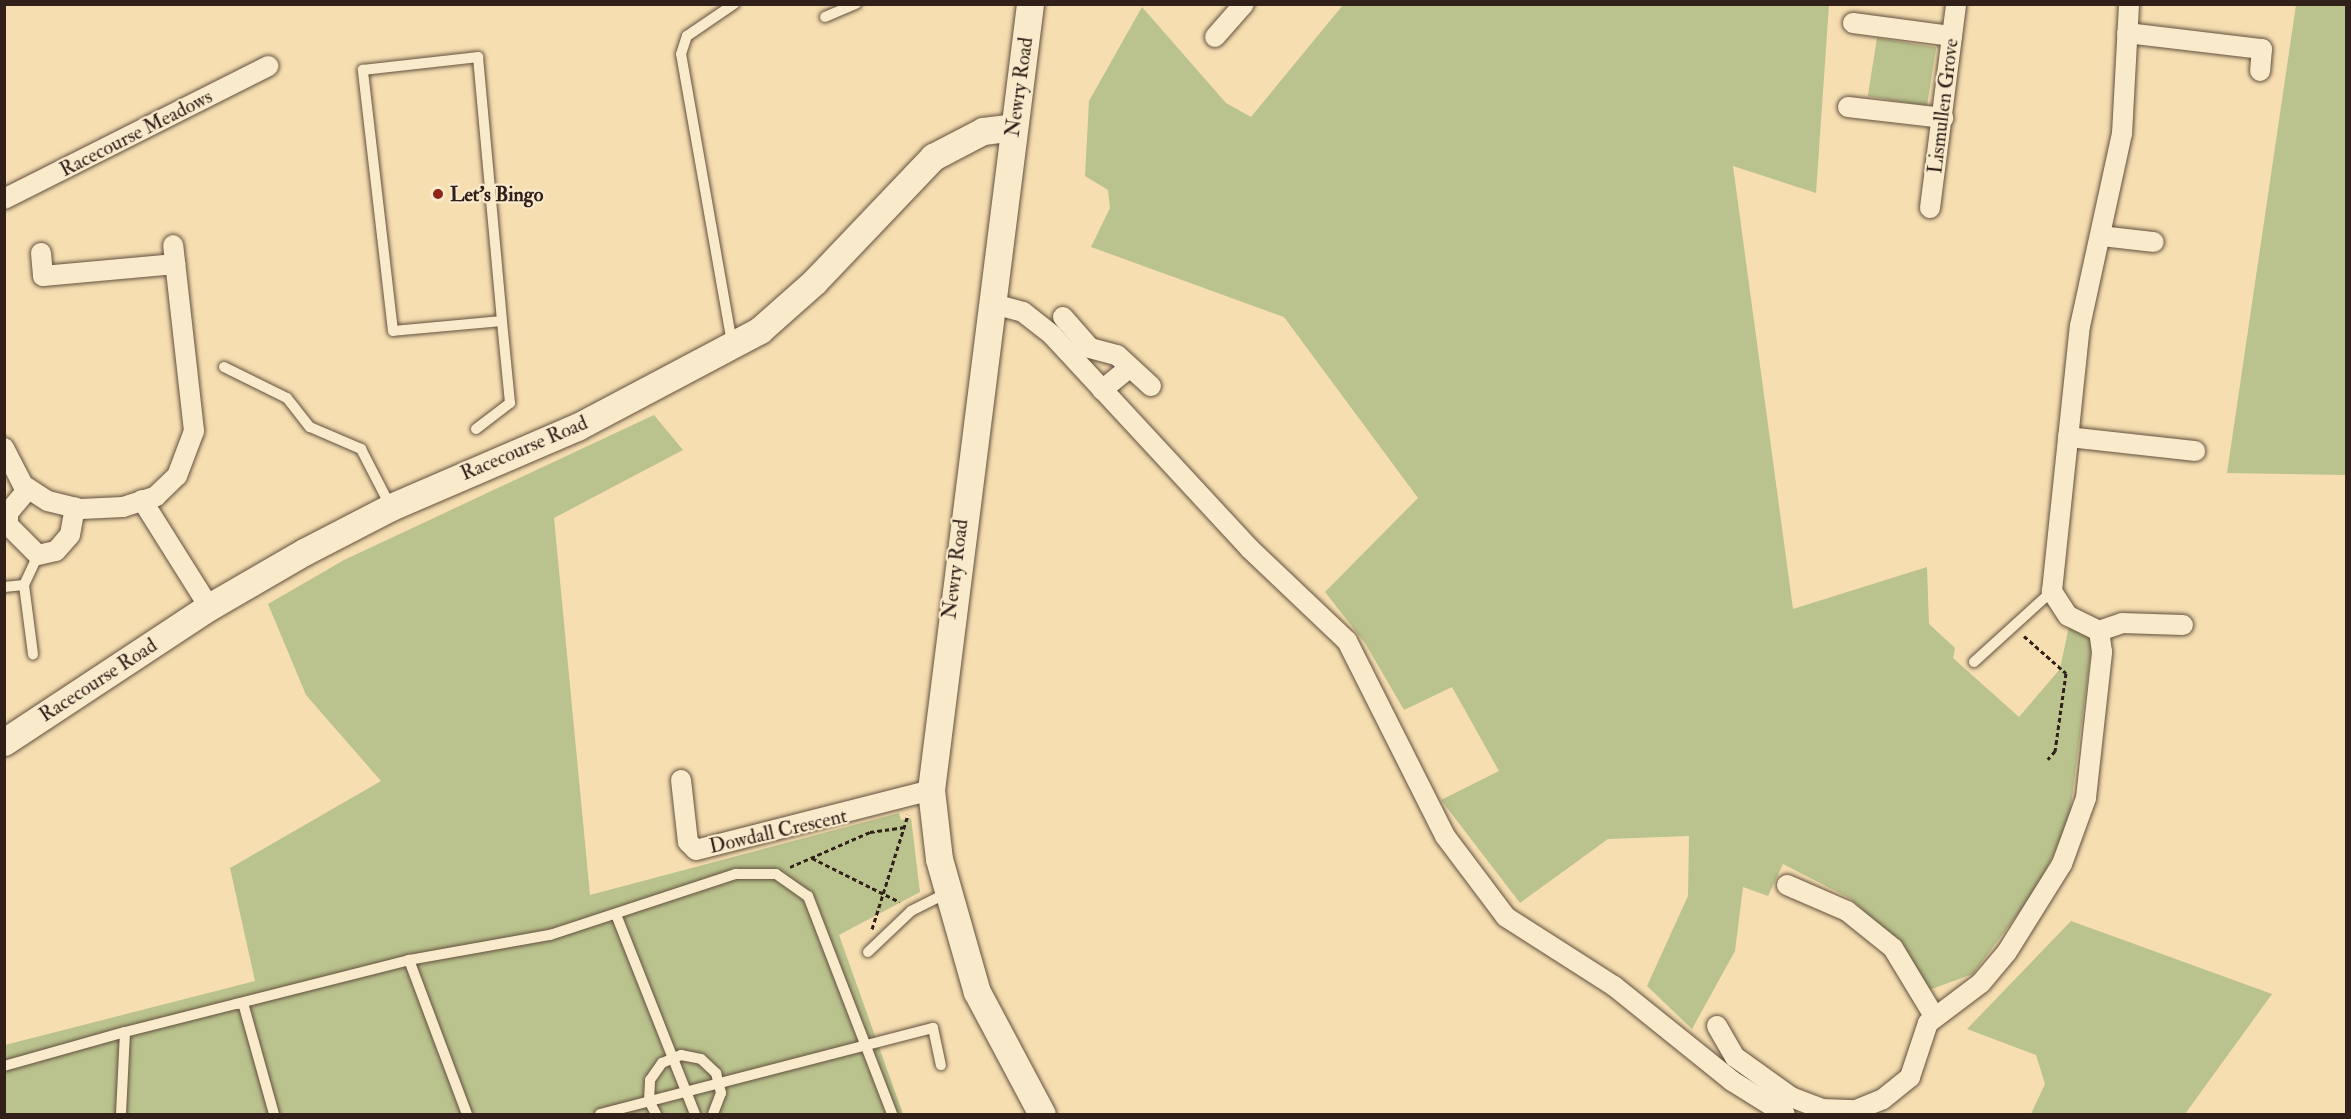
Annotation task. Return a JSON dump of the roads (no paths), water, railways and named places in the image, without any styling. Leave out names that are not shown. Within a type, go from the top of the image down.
[{"type":"street","name":"Newry Road","points":[[1030,4],[990,303],[919,794],[977,992],[1042,1114]]},
{"type":"street","points":[[1215,37],[1244,4]]},
{"type":"street","name":"Lismullen Grove","points":[[1930,208],[1956,4]]},
{"type":"street","points":[[2129,4],[2122,134],[2080,326],[2052,591],[2068,616],[2099,631],[2122,623],[2183,625]]},
{"type":"street","points":[[1853,23],[1952,36]]},
{"type":"street","points":[[2127,33],[2262,49],[2260,71]]},
{"type":"street","name":"Racecourse Meadows","points":[[4,200],[268,66]]},
{"type":"street","points":[[1848,107],[1943,118]]},
{"type":"street","name":"Racecourse Road","points":[[4,742],[210,607],[391,507],[577,427],[732,347],[760,330],[814,282],[933,157],[983,131],[1014,127]]},
{"type":"street","points":[[2101,236],[2154,242]]},
{"type":"street","points":[[4,448],[28,489],[48,501],[75,507],[123,507],[142,500],[177,476],[194,431],[174,255],[43,276],[41,253]]},
{"type":"street","points":[[990,303],[1023,312],[1102,390],[1250,549],[1347,641],[1439,827],[1472,878],[1506,917],[1614,986],[1732,1081],[1785,1114]]},
{"type":"street","points":[[1063,317],[1090,348],[1117,355],[1151,386]]},
{"type":"street","points":[[1102,390],[1130,366]]},
{"type":"street","points":[[2068,437],[2195,451]]},
{"type":"street","points":[[28,489],[8,513],[8,525],[38,555],[56,551],[70,535],[75,507]]},
{"type":"street","points":[[142,500],[210,607]]},
{"type":"street","points":[[1717,1026],[1735,1057],[1791,1097],[1822,1109],[1856,1110],[1883,1099],[1910,1077],[1934,1016],[1981,982],[2007,952],[2062,864],[2086,798],[2102,652],[2099,631]]},
{"type":"street","name":"Dowdall Crescent","points":[[681,780],[688,842],[696,850],[919,794]]},
{"type":"street","points":[[1787,885],[1847,911],[1893,948],[1934,1016]]},
{"type":"lane","points":[[732,347],[681,54],[687,36],[734,4]]},
{"type":"lane","points":[[825,17],[856,4]]},
{"type":"lane","points":[[476,429],[510,404],[478,57],[363,70],[393,331],[502,321]]},
{"type":"lane","points":[[224,367],[287,398],[310,427],[362,449],[391,507]]},
{"type":"lane","points":[[33,654],[24,585],[38,555]]},
{"type":"lane","points":[[4,587],[24,585]]},
{"type":"lane","points":[[1974,662],[2052,591]]},
{"type":"lane","points":[[4,1066],[125,1032],[409,960],[533,939],[617,916],[736,874],[776,874],[808,896],[892,1114]]},
{"type":"lane","points":[[873,948],[910,911],[947,893]]},
{"type":"lane","points":[[617,916],[671,1058],[695,1114]]},
{"type":"lane","points":[[409,960],[467,1114]]},
{"type":"lane","points":[[233,1005],[243,1003],[274,1114]]},
{"type":"lane","points":[[600,1114],[933,1028],[941,1065]]},
{"type":"lane","points":[[121,1114],[125,1032]]},
{"type":"lane","points":[[656,1114],[649,1101],[654,1071],[671,1058],[701,1059],[720,1082]]},
{"type":"lane","points":[[713,1114],[720,1082]]},
{"type":"place","name":"Let's Bingo","points":[[438,194]]}]
